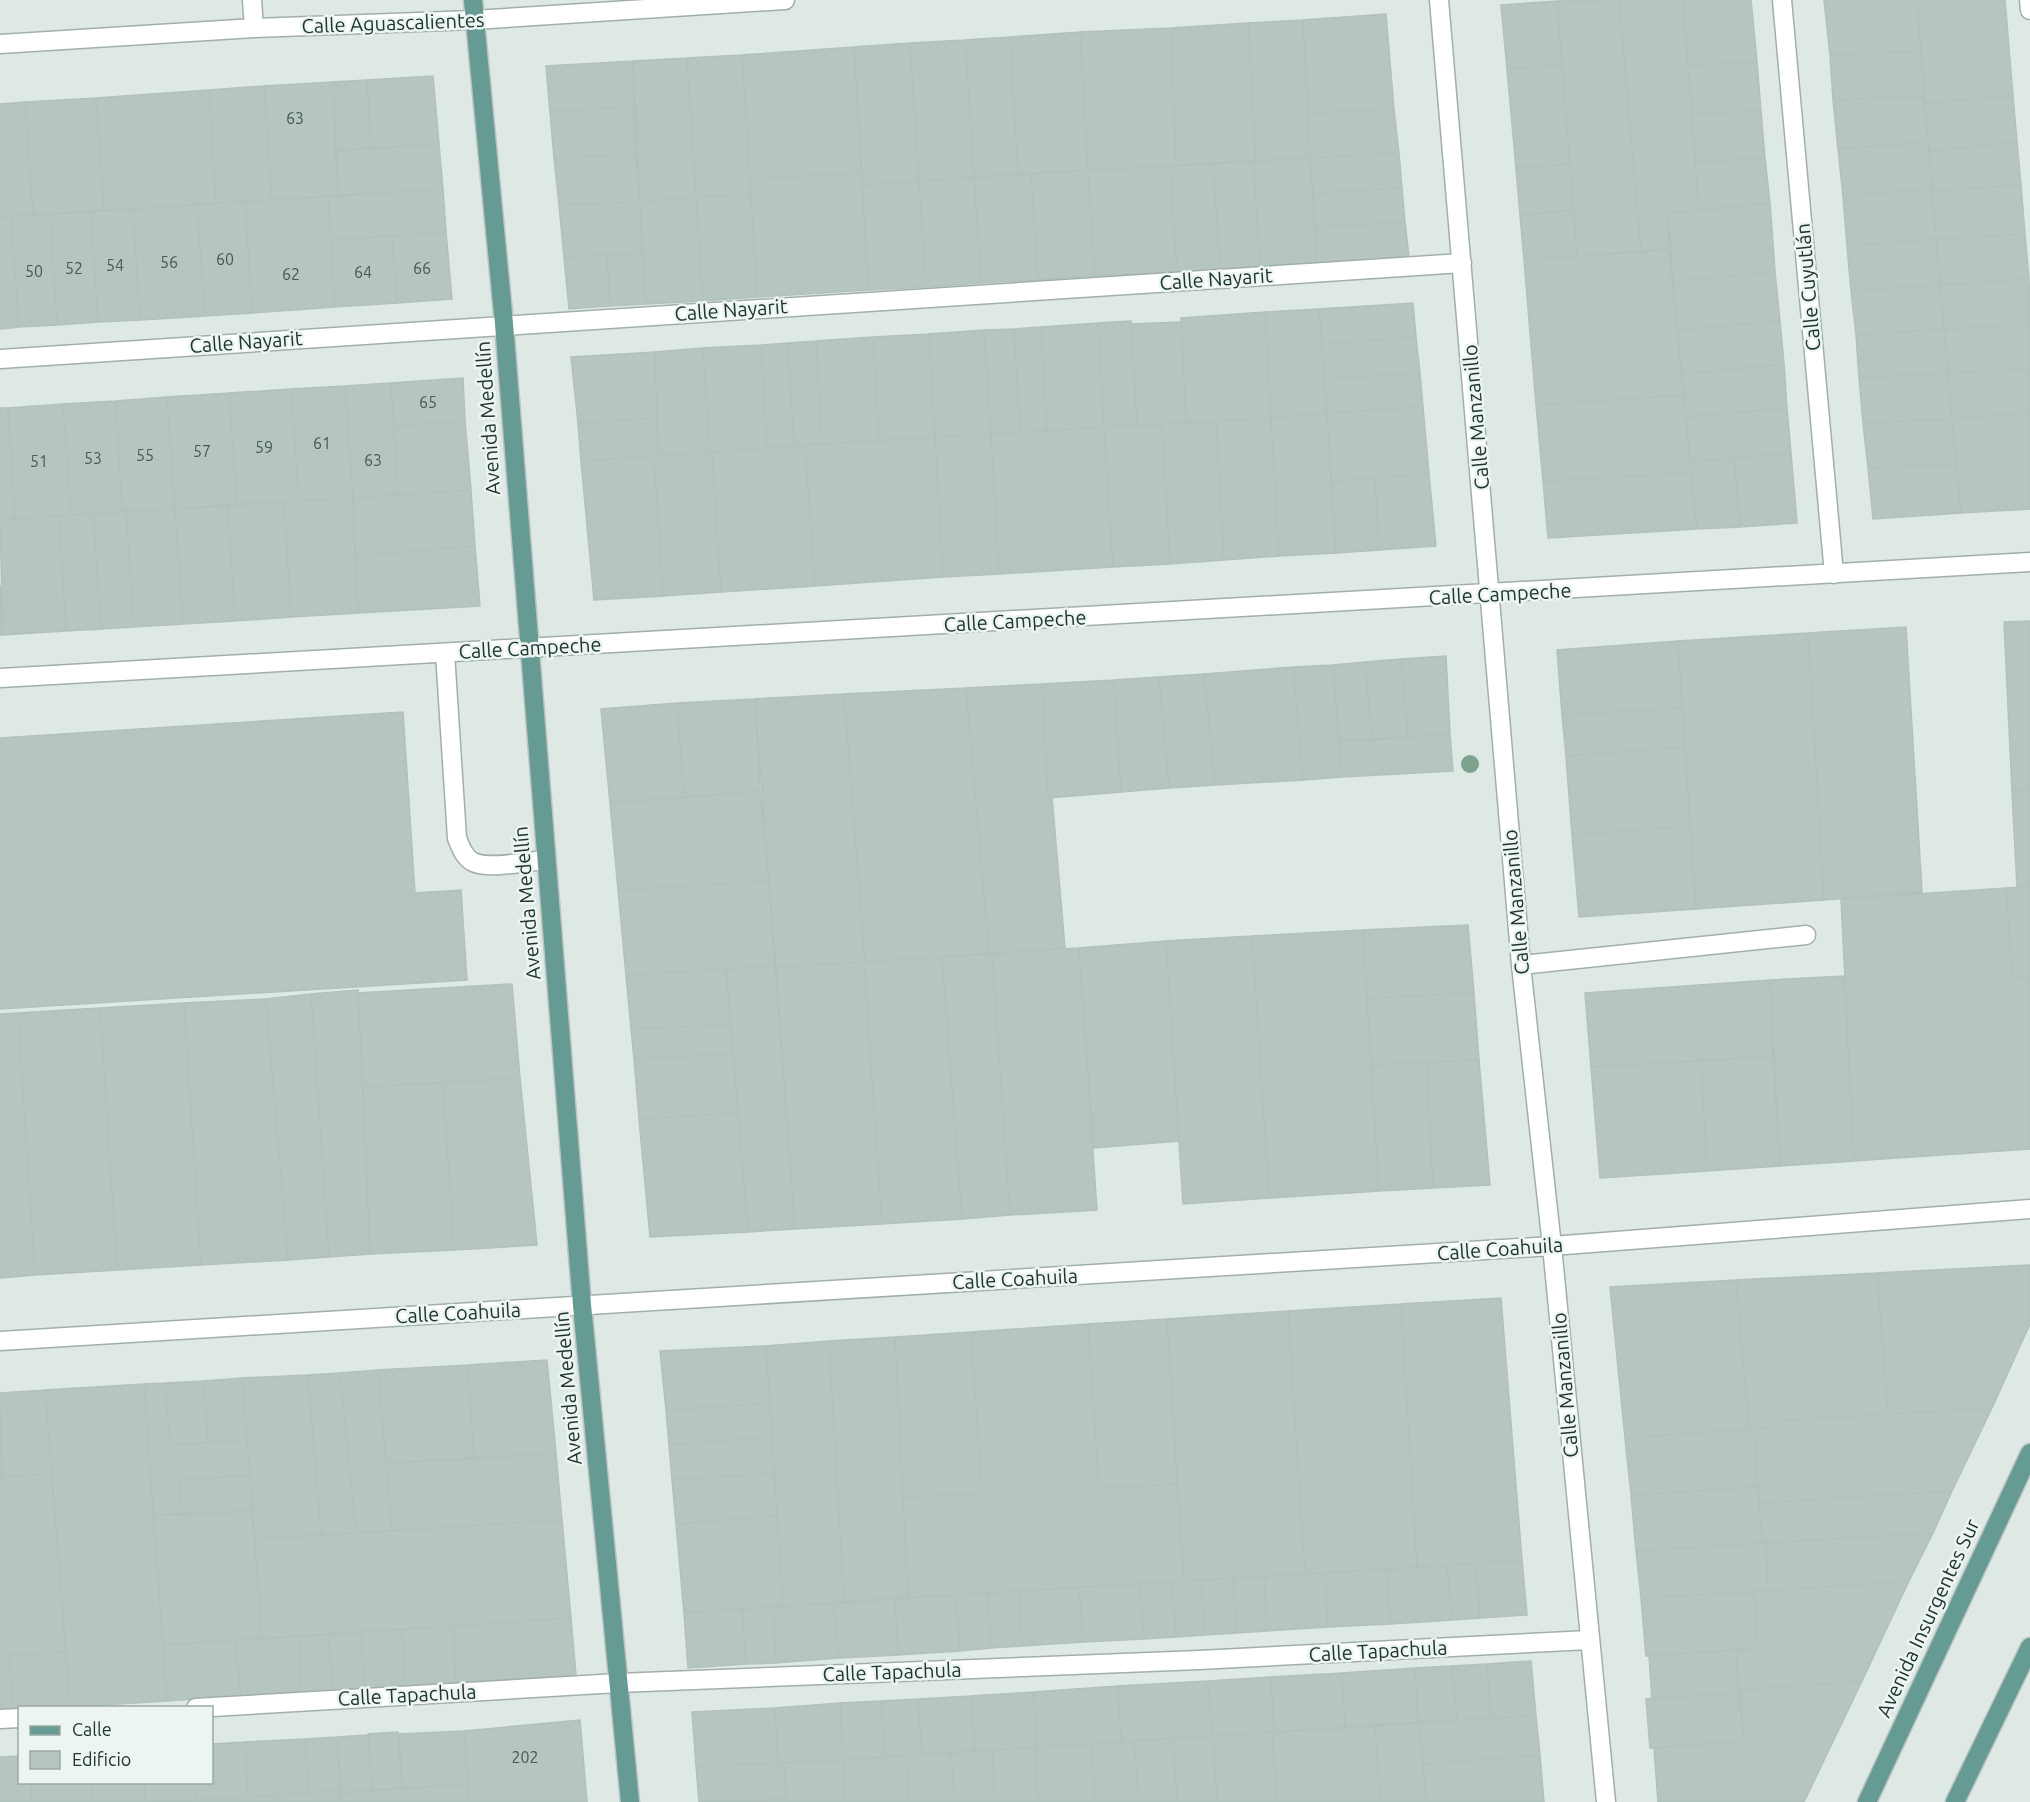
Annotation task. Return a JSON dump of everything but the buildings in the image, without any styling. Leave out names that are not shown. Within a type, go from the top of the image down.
[{"type":"main road","name":"Avenida Medellín","points":[[473,0],[504,324],[582,1305],[630,1802]]},
{"type":"main road","name":"Avenida Insurgentes Sur","points":[[1867,1802],[2030,1453]]},
{"type":"main road","points":[[1955,1802],[2030,1647]]},
{"type":"street","points":[[252,0],[254,28]]},
{"type":"street","name":"Calle Aguascalientes","points":[[0,44],[254,28],[474,20],[785,0]]},
{"type":"street","name":"Calle Manzanillo","points":[[1439,0],[1521,965],[1552,1246],[1606,1802]]},
{"type":"street","name":"Calle Cuyutlán","points":[[1782,0],[1834,574]]},
{"type":"street","points":[[2029,0],[2030,10]]},
{"type":"street","name":"Calle Nayarit","points":[[0,359],[504,324],[1462,263]]},
{"type":"street","name":"Calle Campeche","points":[[0,678],[2030,562]]},
{"type":"street","points":[[445,653],[457,838],[463,852],[474,862],[488,865],[546,860]]},
{"type":"street","points":[[1521,965],[1806,935]]},
{"type":"street","name":"Calle Coahuila","points":[[0,1341],[1552,1246],[2030,1209]]},
{"type":"street","name":"Calle Tapachula","points":[[213,1706],[618,1683],[1199,1660],[1589,1640]]},
{"type":"street","points":[[0,1719],[18,1718]]}]
